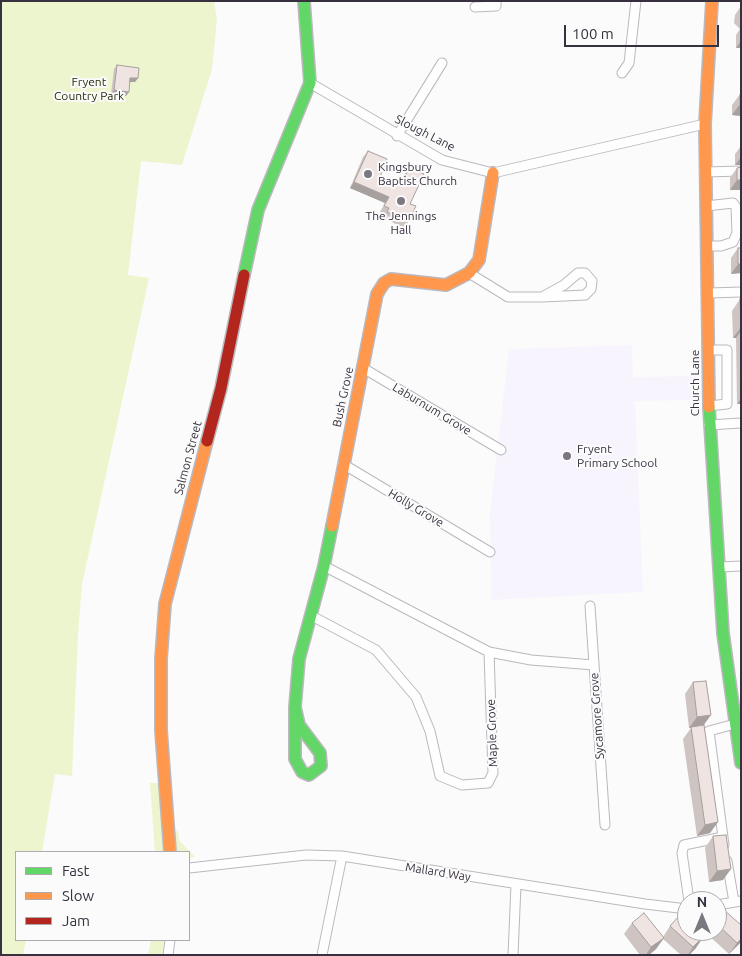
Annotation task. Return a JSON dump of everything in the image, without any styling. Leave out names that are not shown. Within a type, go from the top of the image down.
[{"type":"street","points":[[304,1],[310,83]]},
{"type":"street","points":[[475,7],[496,6],[496,1]]},
{"type":"street","points":[[622,73],[629,63],[636,1]]},
{"type":"street","name":"Church Lane","points":[[712,1],[705,124],[709,294],[709,425],[720,566],[723,633],[737,706],[735,724],[741,763]]},
{"type":"street","points":[[397,136],[442,63]]},
{"type":"street","name":"Slough Lane","points":[[310,83],[397,136],[442,160],[493,173],[705,124]]},
{"type":"street","name":"Salmon Street","points":[[170,851],[162,730],[162,659],[165,604],[222,388],[258,210],[310,83]]},
{"type":"street","points":[[705,172],[741,171]]},
{"type":"street","points":[[493,173],[479,260],[469,273],[508,297],[542,297],[585,295],[591,289],[592,281],[585,273],[578,273],[570,277],[564,285],[542,297]]},
{"type":"street","points":[[706,206],[733,203],[736,207],[737,233],[734,242],[720,246],[707,246]]},
{"type":"street","name":"Bush Grove","points":[[295,707],[299,726],[320,754],[321,766],[308,775],[302,772],[295,759],[295,707],[299,659],[324,566],[378,294],[384,283],[391,279],[446,285],[469,273]]},
{"type":"street","points":[[709,294],[741,292]]},
{"type":"street","points":[[709,350],[727,350],[727,404],[709,406]]},
{"type":"street","name":"Laburnum Grove","points":[[363,368],[501,450]]},
{"type":"street","points":[[709,425],[741,424]]},
{"type":"street","name":"Holly Grove","points":[[343,464],[490,552]]},
{"type":"street","points":[[324,566],[490,652],[531,660],[594,665]]},
{"type":"street","points":[[720,566],[741,566]]},
{"type":"street","name":"Sycamore Grove","points":[[590,606],[605,825]]},
{"type":"street","name":"Maple Grove","points":[[310,615],[376,650],[416,697],[430,731],[440,776],[462,785],[488,784],[494,773],[490,652]]},
{"type":"street","points":[[735,724],[709,731],[723,837],[737,902]]},
{"type":"street","points":[[688,891],[682,853],[684,845],[723,837]]},
{"type":"street","name":"Mallard Way","points":[[190,868],[306,855],[342,856],[677,908]]},
{"type":"street","points":[[322,955],[342,856]]},
{"type":"street","points":[[512,955],[516,884]]},
{"type":"street","points":[[168,955],[170,941]]},
{"type":"shaded area","name":"Fryent Primary School","points":[[632,345],[633,377],[693,376],[694,400],[635,401],[643,592],[491,600],[490,512],[509,349]]},
{"type":"green space","name":"Fryent Country Park","points":[[1,1],[214,1],[217,19],[212,69],[182,165],[141,161],[128,275],[149,278],[82,584],[72,776],[55,774],[42,851],[15,851],[15,941],[26,941],[23,955],[1,955]]},
{"type":"green space","points":[[150,783],[159,783],[162,796],[166,851],[155,851]]},
{"type":"green space","points":[[178,830],[179,840],[189,851],[174,851],[174,833]]},
{"type":"green space","points":[[151,941],[164,941],[162,955],[148,955]]},
{"type":"building","points":[[117,65],[139,68],[138,78],[130,78],[129,92],[114,90]]},
{"type":"building","points":[[368,151],[387,159],[380,177],[401,186],[409,168],[424,174],[410,204],[416,206],[408,222],[387,212],[389,208],[384,206],[389,197],[354,182]]},
{"type":"building","points":[[741,167],[741,180],[737,180],[737,168]]},
{"type":"building","points":[[738,248],[741,248],[741,264],[738,264]]},
{"type":"building","points":[[706,681],[711,715],[697,717],[693,682]]},
{"type":"building","points":[[704,725],[718,822],[705,825],[691,727]]},
{"type":"building","points":[[726,835],[731,869],[717,871],[713,836]]},
{"type":"building","points":[[644,913],[664,938],[651,947],[632,923]]},
{"type":"building","points":[[727,913],[741,925],[741,939],[737,943],[727,934]]},
{"type":"building","points":[[677,918],[677,932],[670,926]]},
{"type":"building","points":[[686,941],[699,941],[693,947]]},
{"type":"traffic: fast","points":[[244,275],[258,210],[310,83],[304,1]]},
{"type":"traffic: fast","points":[[709,407],[723,633],[741,763]]},
{"type":"traffic: fast","points":[[295,707],[299,725],[320,753],[321,766],[309,775],[302,772],[295,759],[295,707],[299,659],[324,566],[332,526]]},
{"type":"traffic: slow","points":[[709,407],[705,124],[712,1]]},
{"type":"traffic: slow","points":[[332,526],[377,294],[384,283],[391,279],[446,285],[469,273],[479,260],[493,173]]},
{"type":"traffic: slow","points":[[170,851],[161,730],[161,659],[165,604],[207,441]]},
{"type":"traffic: jam","points":[[207,441],[221,388],[244,275]]},
{"type":"place","name":"Kingsbury Baptist Church","points":[[368,174]]},
{"type":"place","name":"The Jennings Hall","points":[[401,201]]},
{"type":"place","name":"Fryent Primary School","points":[[567,456]]}]
